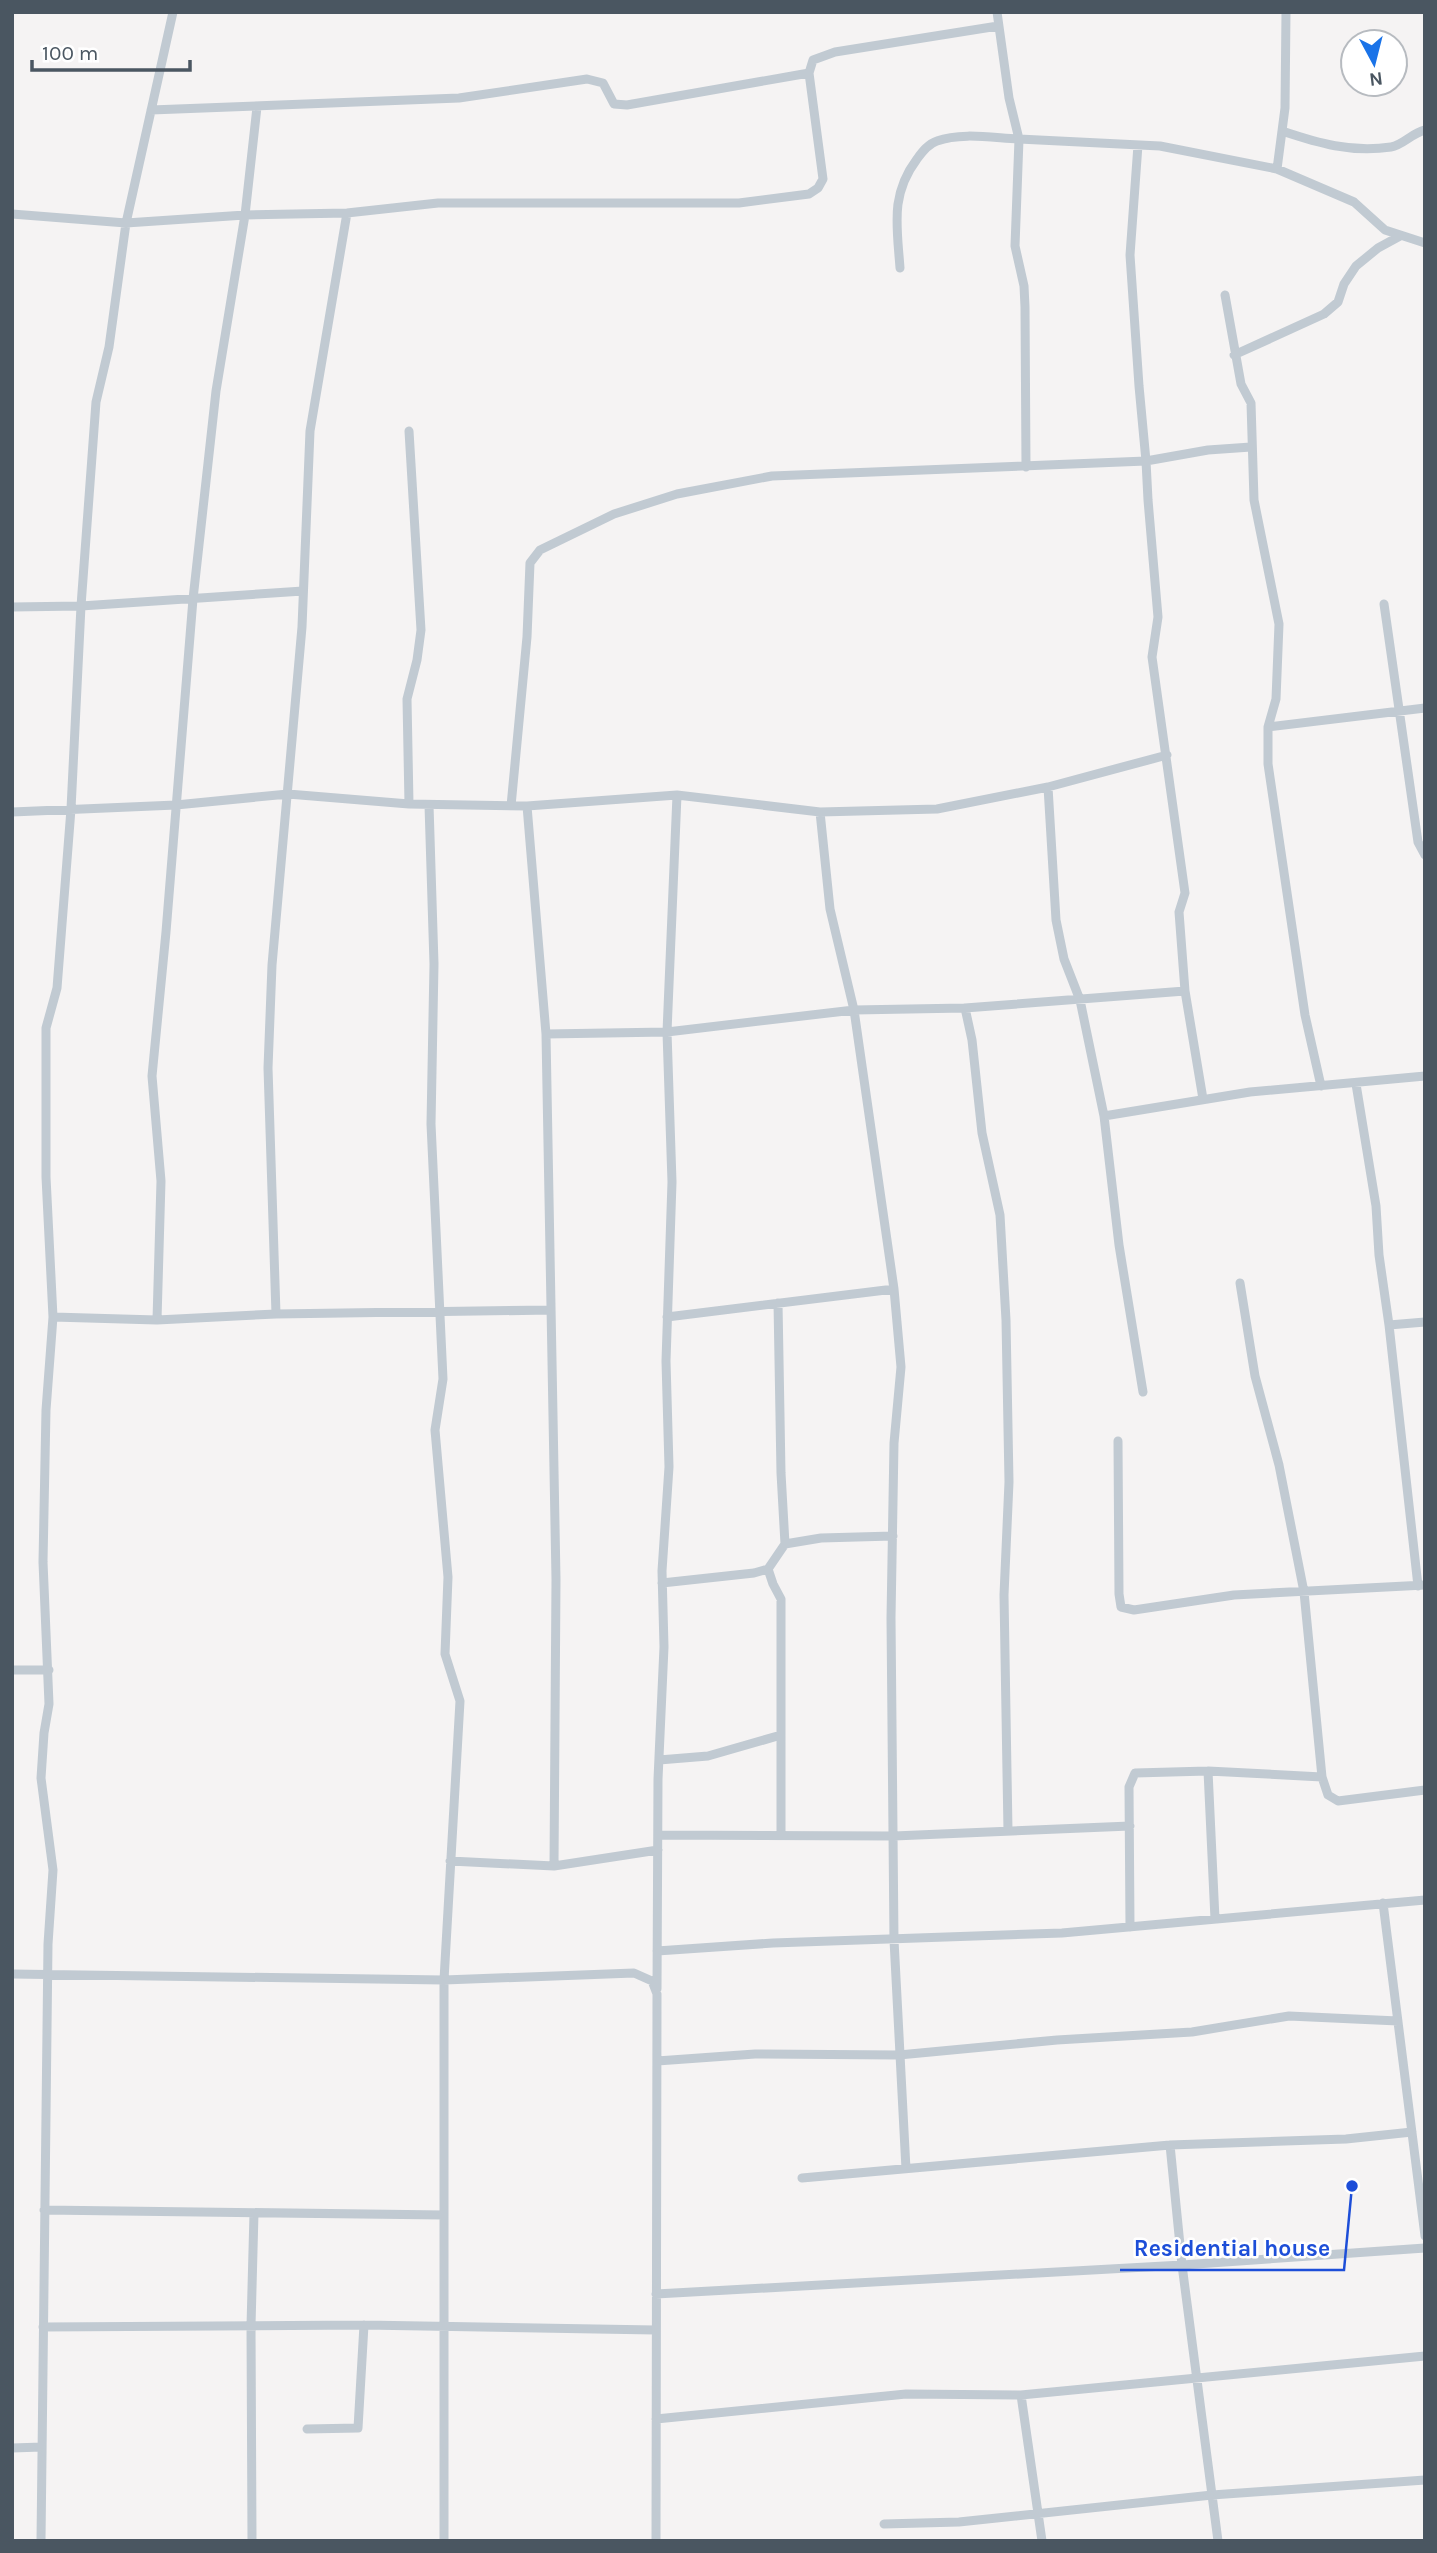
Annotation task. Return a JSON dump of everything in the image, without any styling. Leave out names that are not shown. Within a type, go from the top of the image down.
[{"type":"street","points":[[41,2541],[48,1944],[53,1870],[41,1778],[49,1704],[43,1562],[46,1410],[53,1317],[46,1177],[46,1028],[57,988],[96,402],[109,347],[126,223],[173,12]]},
{"type":"street","points":[[997,12],[1009,98],[1019,139],[1015,246],[1024,286],[1026,467]]},
{"type":"street","points":[[1277,169],[1285,108],[1286,12]]},
{"type":"street","points":[[12,214],[126,223],[245,215],[347,214],[438,203],[739,203],[809,194],[818,188],[823,179],[809,73],[813,61],[835,52],[998,26]]},
{"type":"street","points":[[151,110],[459,99],[587,79],[603,83],[614,104],[627,105],[809,73]]},
{"type":"street","points":[[156,1320],[161,1181],[152,1076],[193,599],[216,391],[245,215],[257,107]]},
{"type":"street","points":[[1282,131],[1333,147],[1393,147],[1425,130]]},
{"type":"street","points":[[900,268],[896,220],[899,189],[923,150],[937,141],[960,138],[1160,146],[1277,169],[1354,202],[1385,230],[1425,243]]},
{"type":"street","points":[[1138,145],[1130,255],[1158,617],[1152,657],[1185,893],[1179,912],[1185,990],[1203,1099]]},
{"type":"street","points":[[276,1314],[268,1068],[272,965],[303,591],[310,431],[347,214]]},
{"type":"street","points":[[1234,355],[1324,314],[1338,302],[1344,284],[1356,266],[1378,248],[1400,236]]},
{"type":"street","points":[[1225,295],[1234,355],[1241,384],[1251,403],[1254,500],[1279,624],[1276,699],[1268,727],[1268,764],[1305,1015],[1321,1086]]},
{"type":"street","points":[[409,431],[422,630],[407,699],[409,804]]},
{"type":"street","points":[[510,806],[527,637],[530,563],[540,550],[626,510],[677,494],[772,476],[1146,460],[1208,450],[1251,447]]},
{"type":"street","points":[[12,607],[81,606],[303,591]]},
{"type":"street","points":[[1384,604],[1418,842],[1425,855]]},
{"type":"street","points":[[1268,727],[1425,708]]},
{"type":"street","points":[[12,812],[176,805],[288,794],[409,804],[510,806],[677,795],[820,812],[937,809],[1048,787],[1167,755]]},
{"type":"street","points":[[1048,787],[1056,920],[1064,959],[1080,1000],[1104,1116],[1119,1245],[1143,1392]]},
{"type":"street","points":[[656,2541],[658,1835],[664,1647],[662,1584],[669,1467],[667,1317],[672,1182],[667,1032],[677,795]]},
{"type":"street","points":[[429,804],[434,964],[431,1124],[443,1379],[435,1430],[448,1577],[445,1654],[460,1701],[444,1980],[444,2541]]},
{"type":"street","points":[[527,806],[547,1034],[551,1310],[555,1386],[554,1866]]},
{"type":"street","points":[[820,812],[830,909],[854,1010],[894,1289],[901,1367],[894,1443],[891,1618],[894,1940],[906,2169]]},
{"type":"street","points":[[547,1034],[667,1032],[854,1010],[965,1008],[1185,990]]},
{"type":"street","points":[[965,1008],[972,1040],[982,1133],[1000,1215],[1005,1307],[1009,1482],[1004,1595],[1008,1831]]},
{"type":"street","points":[[1104,1116],[1250,1092],[1425,1076]]},
{"type":"street","points":[[1118,1441],[1121,1607],[1134,1610],[1234,1595],[1421,1586],[1379,1255],[1376,1206],[1356,1084]]},
{"type":"street","points":[[1240,1283],[1255,1376],[1279,1465],[1304,1592],[1322,1777],[1328,1795],[1338,1801],[1425,1790]]},
{"type":"street","points":[[667,1317],[894,1289]]},
{"type":"street","points":[[662,1584],[768,1569],[785,1545],[778,1303]]},
{"type":"street","points":[[53,1317],[156,1320],[276,1314],[551,1310]]},
{"type":"street","points":[[1389,1325],[1425,1322]]},
{"type":"street","points":[[785,1545],[821,1538],[892,1536]]},
{"type":"street","points":[[768,1569],[781,1599],[781,1835]]},
{"type":"street","points":[[12,1670],[49,1670]]},
{"type":"street","points":[[659,1760],[708,1756],[781,1735]]},
{"type":"street","points":[[1130,1927],[1129,1787],[1135,1773],[1208,1772],[1322,1777]]},
{"type":"street","points":[[1208,1772],[1215,1919]]},
{"type":"street","points":[[658,1835],[894,1836],[1130,1826]]},
{"type":"street","points":[[450,1861],[554,1866],[658,1850]]},
{"type":"street","points":[[657,1951],[773,1943],[1062,1933],[1425,1900]]},
{"type":"street","points":[[1383,1903],[1425,2236]]},
{"type":"street","points":[[12,1974],[444,1980],[634,1973],[652,1981],[657,1994]]},
{"type":"street","points":[[657,2061],[755,2054],[899,2054],[1057,2040],[1192,2032],[1289,2016],[1398,2021]]},
{"type":"street","points":[[802,2178],[1170,2145],[1346,2139],[1412,2133]]},
{"type":"street","points":[[1170,2145],[1182,2265],[1218,2541]]},
{"type":"street","points":[[44,2210],[444,2215]]},
{"type":"street","points":[[252,2541],[251,2326],[254,2213]]},
{"type":"street","points":[[656,2294],[1182,2265],[1425,2248]]},
{"type":"street","points":[[43,2327],[364,2325],[655,2330]]},
{"type":"street","points":[[307,2429],[358,2428],[364,2325]]},
{"type":"street","points":[[656,2419],[906,2394],[1021,2395],[1425,2356]]},
{"type":"street","points":[[1021,2395],[1042,2541]]},
{"type":"street","points":[[12,2448],[42,2447]]},
{"type":"street","points":[[884,2524],[960,2522],[1212,2496],[1425,2480]]},
{"type":"place","name":"Residential house","points":[[1352,2186]]}]
